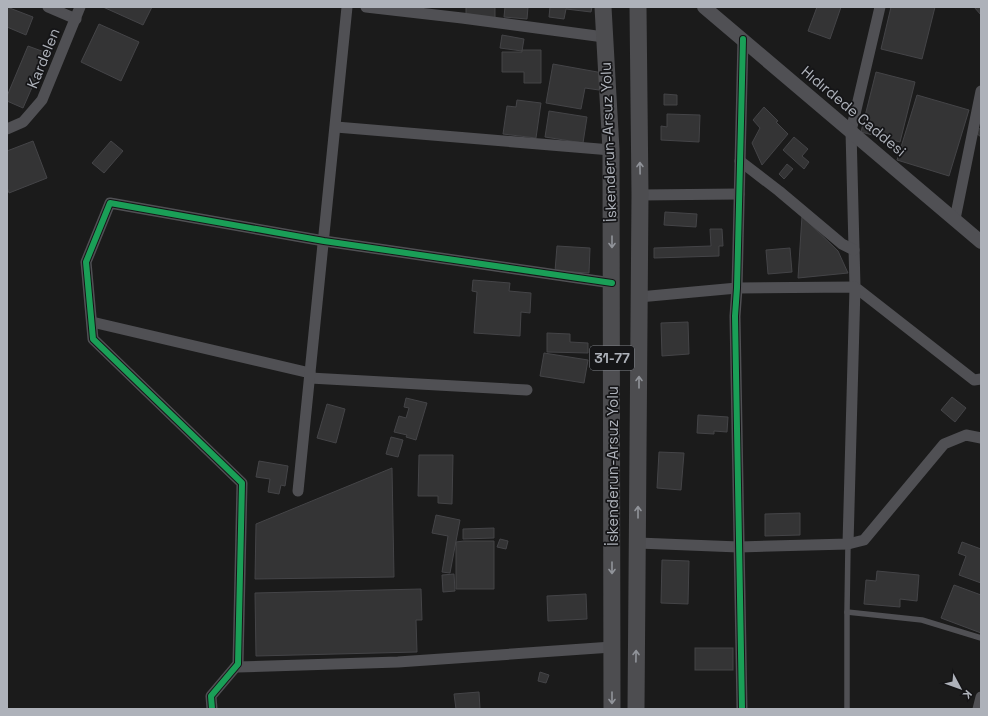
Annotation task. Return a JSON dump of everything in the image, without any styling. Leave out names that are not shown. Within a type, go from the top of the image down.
[{"type":"main road","name":"İskenderun-Arsuz Yolu","points":[[603,7],[611,150],[612,709]]},
{"type":"main road","name":"İskenderun-Arsuz Yolu","points":[[636,709],[640,297],[638,7]]},
{"type":"street","points":[[48,7],[76,19]]},
{"type":"street","name":"Kardelen","points":[[7,129],[23,122],[42,100],[80,7]]},
{"type":"street","points":[[298,491],[347,7]]},
{"type":"street","points":[[366,7],[463,12],[604,36]]},
{"type":"street","name":"Hıdırdede Caddesi","points":[[704,7],[981,242]]},
{"type":"street","points":[[848,544],[855,287],[851,131],[880,7]]},
{"type":"street","points":[[742,709],[735,316],[743,39]]},
{"type":"street","points":[[955,219],[981,91]]},
{"type":"street","points":[[336,127],[611,150]]},
{"type":"street","points":[[740,161],[779,191],[842,244],[854,250]]},
{"type":"street","points":[[640,195],[739,194]]},
{"type":"street","points":[[612,283],[324,241],[110,203],[86,262],[93,339],[242,483],[237,667],[398,662],[612,646]]},
{"type":"street","points":[[640,297],[737,288],[855,287],[974,380],[981,379]]},
{"type":"street","points":[[92,322],[310,376],[527,390]]},
{"type":"street","points":[[638,543],[739,547],[848,544],[864,540],[944,444],[966,435],[981,438]]},
{"type":"street","points":[[212,709],[211,696],[238,664]]},
{"type":"street","points":[[978,709],[981,697]]},
{"type":"lane","points":[[847,709],[848,544]]},
{"type":"lane","points":[[847,612],[922,620],[981,638]]},
{"type":"building","points":[[7,7],[33,17],[26,35],[7,27]]},
{"type":"building","points":[[103,7],[152,7],[143,25]]},
{"type":"building","points":[[466,7],[495,7],[495,18],[466,16]]},
{"type":"building","points":[[505,7],[528,7],[527,19],[504,17]]},
{"type":"building","points":[[550,7],[592,7],[591,12],[566,9],[564,19],[549,17]]},
{"type":"building","points":[[817,7],[841,7],[830,39],[808,31]]},
{"type":"building","points":[[891,7],[935,7],[922,59],[881,49]]},
{"type":"building","points":[[974,7],[981,7],[981,15]]},
{"type":"building","points":[[99,24],[139,42],[121,81],[81,62]]},
{"type":"building","points":[[502,35],[524,39],[522,51],[500,48]]},
{"type":"building","points":[[28,46],[47,53],[23,108],[7,101],[7,96]]},
{"type":"building","points":[[522,50],[541,50],[541,83],[524,83],[524,72],[502,72],[502,52],[522,52]]},
{"type":"building","points":[[553,64],[603,73],[599,90],[585,88],[581,109],[546,103]]},
{"type":"building","points":[[876,72],[915,82],[900,142],[861,132]]},
{"type":"building","points":[[664,94],[677,95],[677,105],[664,105]]},
{"type":"building","points":[[917,95],[969,110],[949,176],[897,160]]},
{"type":"building","points":[[517,100],[541,103],[536,138],[503,134],[507,106],[516,107]]},
{"type":"building","points":[[764,107],[788,134],[762,165],[752,143],[760,128],[753,120]]},
{"type":"building","points":[[549,111],[587,117],[583,143],[545,137]]},
{"type":"building","points":[[667,114],[700,115],[699,142],[661,140],[661,126],[667,127]]},
{"type":"building","points":[[981,127],[981,137],[976,133]]},
{"type":"building","points":[[794,137],[808,149],[802,156],[809,162],[804,169],[783,150]]},
{"type":"building","points":[[33,141],[47,178],[9,193],[7,187],[7,151]]},
{"type":"building","points":[[111,141],[123,151],[104,173],[92,163]]},
{"type":"building","points":[[787,164],[793,169],[784,179],[779,174]]},
{"type":"building","points":[[665,212],[697,214],[696,227],[664,225]]},
{"type":"building","points":[[802,216],[838,251],[848,273],[798,278]]},
{"type":"building","points":[[710,229],[722,229],[723,246],[719,246],[719,256],[654,258],[654,248],[711,246]]},
{"type":"building","points":[[557,246],[590,248],[589,273],[555,271]]},
{"type":"building","points":[[790,248],[792,272],[768,274],[766,250]]},
{"type":"building","points":[[473,280],[510,283],[509,291],[531,293],[530,313],[521,312],[520,336],[474,333],[477,292],[472,291]]},
{"type":"building","points":[[688,322],[689,354],[662,356],[661,323]]},
{"type":"building","points":[[547,333],[570,334],[570,342],[588,343],[588,353],[547,352]]},
{"type":"building","points":[[544,353],[588,360],[584,383],[540,376]]},
{"type":"building","points":[[952,397],[966,408],[955,422],[941,410]]},
{"type":"building","points":[[406,398],[427,403],[416,440],[406,437],[407,435],[394,432],[399,416],[406,418],[409,408],[404,407]]},
{"type":"building","points":[[327,404],[345,409],[336,443],[317,438]]},
{"type":"building","points":[[698,415],[728,417],[727,432],[714,431],[714,434],[697,433]]},
{"type":"building","points":[[391,437],[403,440],[398,457],[386,454]]},
{"type":"building","points":[[659,452],[684,453],[681,490],[657,488]]},
{"type":"building","points":[[419,455],[453,455],[452,504],[438,503],[438,496],[418,496]]},
{"type":"building","points":[[259,461],[288,466],[285,486],[281,485],[279,494],[268,492],[270,479],[256,477]]},
{"type":"building","points":[[392,468],[394,577],[255,579],[256,524]]},
{"type":"building","points":[[800,513],[800,535],[765,536],[765,514]]},
{"type":"building","points":[[436,515],[460,520],[450,573],[442,572],[448,536],[432,533]]},
{"type":"building","points":[[494,528],[494,538],[463,539],[463,529]]},
{"type":"building","points":[[500,539],[508,541],[506,549],[497,547]]},
{"type":"building","points":[[494,541],[494,589],[456,589],[456,542]]},
{"type":"building","points":[[962,542],[981,549],[981,583],[959,575],[966,556],[958,553]]},
{"type":"building","points":[[662,560],[689,561],[688,604],[661,603]]},
{"type":"building","points":[[877,571],[919,575],[917,601],[900,599],[900,607],[864,604],[866,580],[876,581]]},
{"type":"building","points":[[454,574],[455,591],[443,592],[442,575]]},
{"type":"building","points":[[954,585],[981,595],[981,633],[941,618]]},
{"type":"building","points":[[421,589],[422,620],[416,620],[417,652],[256,656],[255,593]]},
{"type":"building","points":[[586,594],[587,619],[548,621],[547,596]]},
{"type":"building","points":[[695,648],[733,648],[733,670],[695,670]]},
{"type":"building","points":[[540,672],[549,675],[546,683],[538,681]]},
{"type":"building","points":[[479,692],[480,709],[456,709],[454,694]]},
{"type":"cycle path","points":[[742,709],[735,316],[743,39]]},
{"type":"cycle path","points":[[212,709],[211,696],[238,664],[242,483],[93,339],[86,262],[110,203],[324,241],[612,283]]}]
